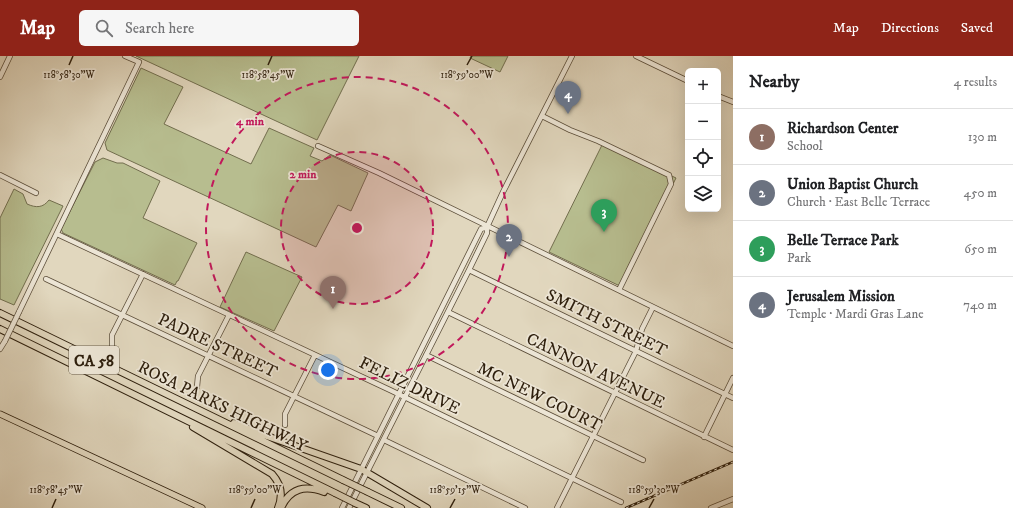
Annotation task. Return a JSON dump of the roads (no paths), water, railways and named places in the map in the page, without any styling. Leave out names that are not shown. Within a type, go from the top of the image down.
[{"type":"highway","name":"ROSA PARKS HIGHWAY","points":[[0,313],[188,406],[401,508]]},
{"type":"highway","name":"ROSA PARKS HIGHWAY","points":[[0,329],[335,494]]},
{"type":"highway","points":[[188,406],[203,408],[261,434],[365,471],[427,508]]},
{"type":"highway","points":[[181,417],[192,427],[272,474],[281,491],[278,508]]},
{"type":"highway","points":[[281,508],[289,496],[302,489],[317,489],[335,494],[364,507]]},
{"type":"main road","points":[[0,414],[201,508]]},
{"type":"street","points":[[0,77],[10,56]]},
{"type":"street","points":[[0,349],[139,62],[125,56]]},
{"type":"street","points":[[342,508],[384,440],[469,270],[487,233],[487,227],[572,56]]},
{"type":"street","points":[[636,56],[685,80]]},
{"type":"street","points":[[721,97],[733,102]]},
{"type":"street","points":[[542,116],[669,175],[671,180],[669,188],[619,290]]},
{"type":"street","points":[[318,146],[379,174],[733,346]]},
{"type":"street","points":[[0,175],[36,193]]},
{"type":"street","points":[[350,508],[378,436],[481,229],[487,227]]},
{"type":"street","name":"FELIZ DRIVE","points":[[57,234],[399,394],[621,502]]},
{"type":"street","name":"SMITH STREET","points":[[469,270],[733,398]]},
{"type":"street","points":[[112,345],[112,335],[143,274]]},
{"type":"street","name":"PADRE STREET","points":[[46,279],[378,436]]},
{"type":"street","points":[[440,328],[449,302],[448,296]]},
{"type":"street","points":[[557,508],[636,351],[642,329],[653,307]]},
{"type":"street","name":"CANNON AVENUE","points":[[448,312],[733,450]]},
{"type":"street","points":[[197,387],[198,376],[229,314]]},
{"type":"street","points":[[285,425],[285,414],[315,355]]},
{"type":"street","name":"MC NEW COURT","points":[[426,355],[643,460]]},
{"type":"street","points":[[704,437],[733,378]]},
{"type":"street","points":[[384,440],[525,508]]},
{"type":"street","points":[[711,508],[733,499]]},
{"type":"railway","points":[[626,508],[733,462]]},
{"type":"place","name":"Jerusalem Mission","points":[[568,114]]},
{"type":"place","name":"Belle Terrace Park","points":[[604,232]]},
{"type":"place","name":"Union Baptist Church","points":[[509,257]]},
{"type":"place","name":"Richardson Center","points":[[333,309]]}]
